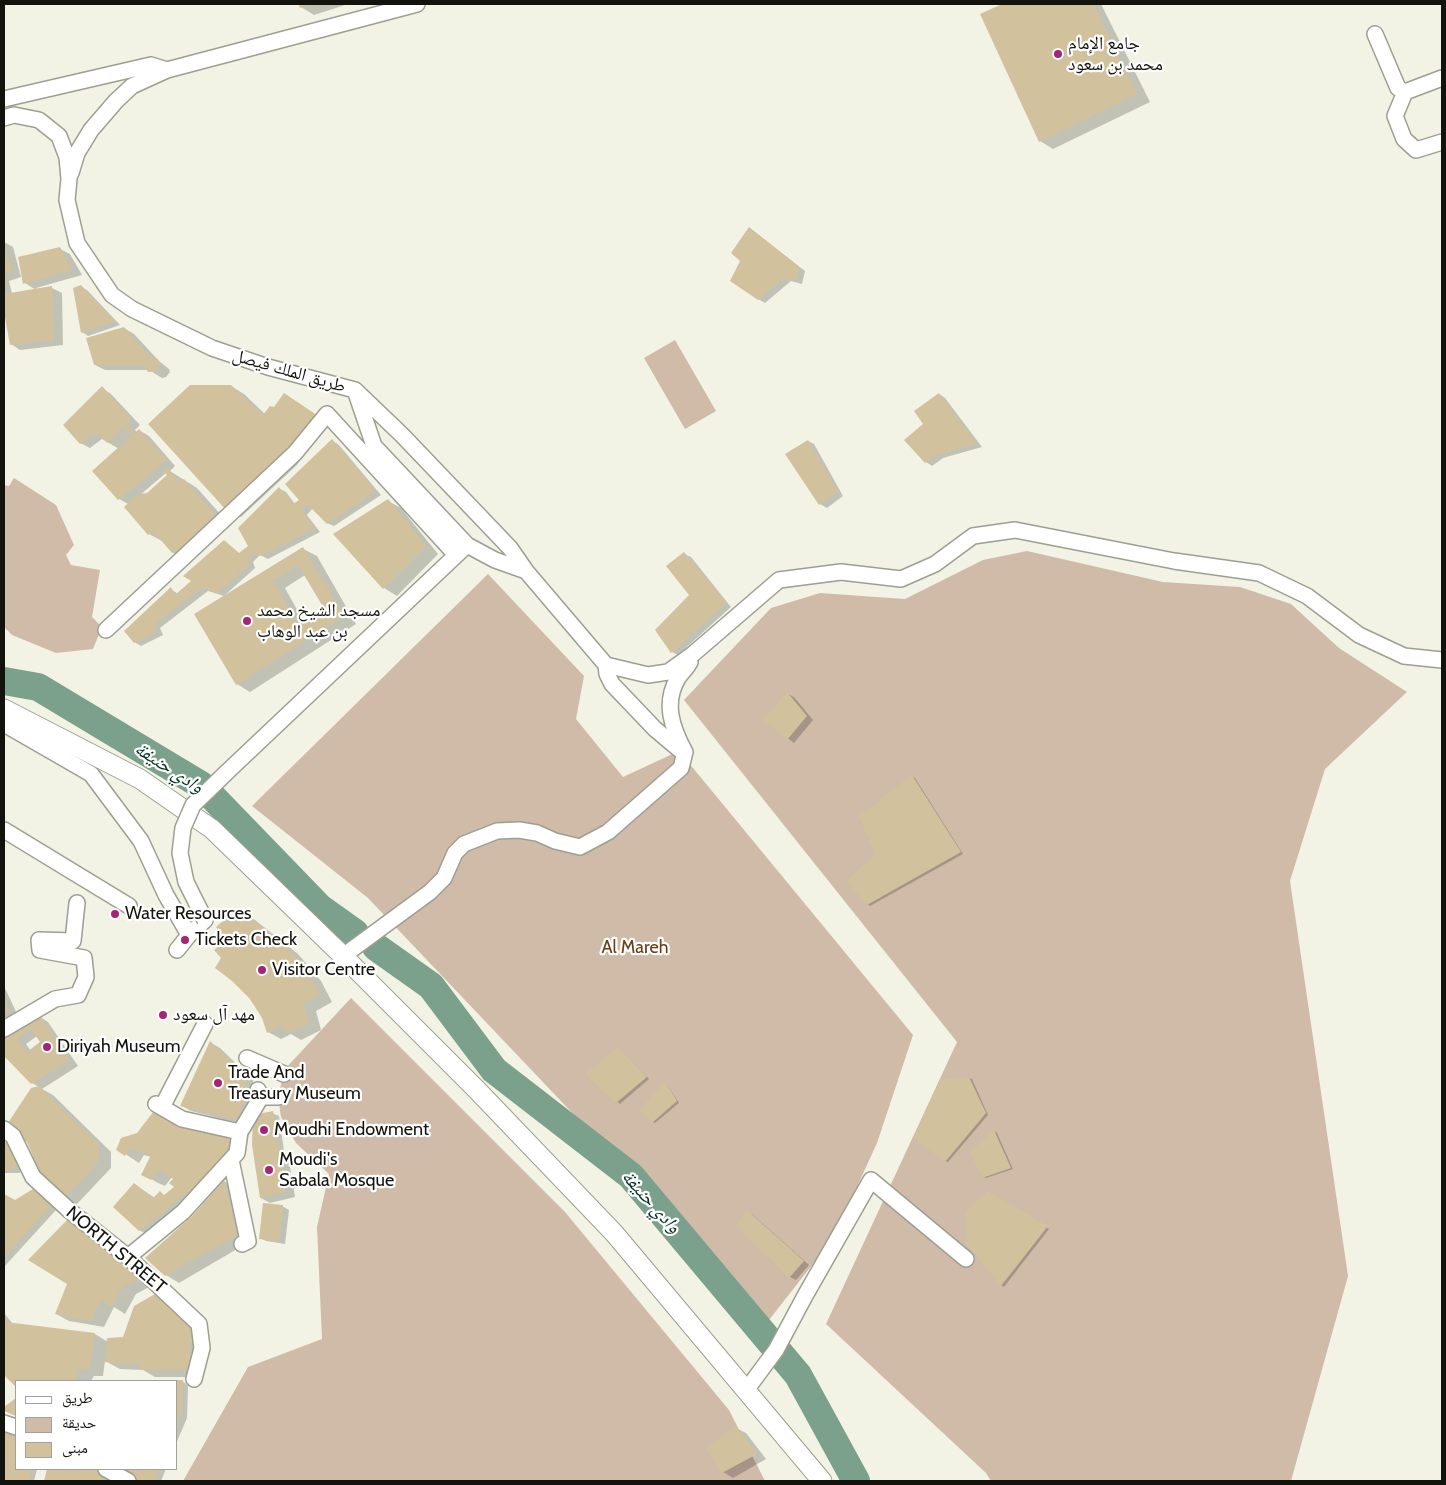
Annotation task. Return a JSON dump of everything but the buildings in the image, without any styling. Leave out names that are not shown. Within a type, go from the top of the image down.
[{"type":"main road","points":[[4,709],[140,779],[212,829],[477,1090],[614,1233],[822,1481]]},
{"type":"street","points":[[68,180],[77,153],[90,130],[132,86],[167,70],[417,4]]},
{"type":"street","points":[[1375,34],[1398,88],[1405,92]]},
{"type":"street","points":[[4,99],[151,65],[167,70]]},
{"type":"street","points":[[1442,78],[1405,92],[1395,116],[1404,139],[1416,150],[1442,142]]},
{"type":"street","points":[[4,118],[14,115],[39,120],[59,136],[67,156],[68,180]]},
{"type":"street","name":"طريق الملك فيصل","points":[[68,180],[66,200],[77,243],[112,295],[132,309],[212,348],[268,367],[355,390],[402,435],[510,548],[526,571],[606,665],[607,674],[612,684],[655,729],[680,750],[681,768]]},
{"type":"street","points":[[355,390],[374,446],[461,550]]},
{"type":"street","points":[[106,630],[295,453],[327,414],[461,550],[526,571]]},
{"type":"street","points":[[606,665],[648,675],[668,672],[693,654],[779,580],[841,572],[901,579],[935,564],[973,536],[1015,530],[1174,561],[1259,573],[1307,596],[1358,635],[1404,656],[1442,660]]},
{"type":"street","points":[[177,950],[205,920],[186,882],[180,853],[183,828],[193,805],[461,550]]},
{"type":"street","points":[[343,956],[430,892],[444,878],[455,853],[464,844],[497,831],[519,830],[537,833],[555,841],[580,847],[608,832],[681,768],[685,752],[670,720],[670,695],[679,677],[688,667],[693,654]]},
{"type":"street","points":[[4,724],[91,774],[141,841],[166,895],[189,935]]},
{"type":"street","points":[[4,830],[129,906]]},
{"type":"street","points":[[4,1029],[55,999],[78,995],[86,977],[84,958],[40,950],[39,940],[73,941],[77,903]]},
{"type":"street","points":[[205,1024],[159,1105],[182,1119],[240,1132]]},
{"type":"street","points":[[247,1058],[284,1074]]},
{"type":"street","points":[[128,1257],[183,1212],[237,1153],[240,1132],[260,1094],[278,1097]]},
{"type":"street","name":"NORTH STREET","points":[[4,1129],[13,1136],[32,1177],[70,1211],[128,1257],[199,1324],[202,1348],[194,1379]]},
{"type":"street","points":[[231,1160],[248,1241],[242,1244]]},
{"type":"street","points":[[746,1389],[776,1350],[871,1180],[966,1259]]},
{"type":"street","points":[[108,1470],[128,1481]]},
{"type":"green space","points":[[675,340],[716,411],[685,429],[644,358]]},
{"type":"green space","points":[[14,478],[56,505],[74,545],[66,555],[71,565],[100,570],[92,617],[102,627],[93,649],[56,653],[12,635],[4,627],[4,485],[9,486]]},
{"type":"green space","points":[[1027,551],[1163,582],[1240,587],[1291,604],[1339,648],[1407,692],[1325,769],[1290,881],[1348,1276],[1291,1481],[991,1481],[986,1473],[826,1324],[957,1042],[684,700],[771,608],[820,593],[905,599],[983,560]]},
{"type":"green space","name":"Al Mareh","points":[[488,574],[584,676],[576,719],[623,777],[679,751],[913,1035],[877,1143],[834,1237],[769,1320],[368,898],[252,806]]},
{"type":"green space","points":[[351,998],[565,1212],[729,1410],[765,1481],[183,1481],[248,1367],[322,1339],[317,1227],[329,1174],[296,1143],[281,1117],[278,1097],[285,1069]]},
{"type":"waterway","name":"وادي حنيفة","points":[[4,681],[38,687],[201,785],[320,908],[355,933]]},
{"type":"waterway","name":"وادي حنيفة","points":[[376,947],[431,986],[494,1070],[631,1176],[798,1375],[856,1481]]},
{"type":"place","name":"جامع الإمام محمد بن سعود","points":[[1058,54]]},
{"type":"place","name":"مسجد الشيخ محمد بن عبد الوهاب","points":[[247,621]]},
{"type":"place","name":"Water Resources","points":[[115,914]]},
{"type":"place","name":"Tickets Check","points":[[185,940]]},
{"type":"place","name":"Visitor Centre","points":[[262,970]]},
{"type":"place","name":"مهد آل سعود","points":[[163,1015]]},
{"type":"place","name":"Diriyah Museum","points":[[47,1047]]},
{"type":"place","name":"Trade And Treasury Museum","points":[[218,1083]]},
{"type":"place","name":"Moudhi Endowment","points":[[264,1130]]},
{"type":"place","name":"Moudi's Sabala Mosque","points":[[269,1170]]}]
